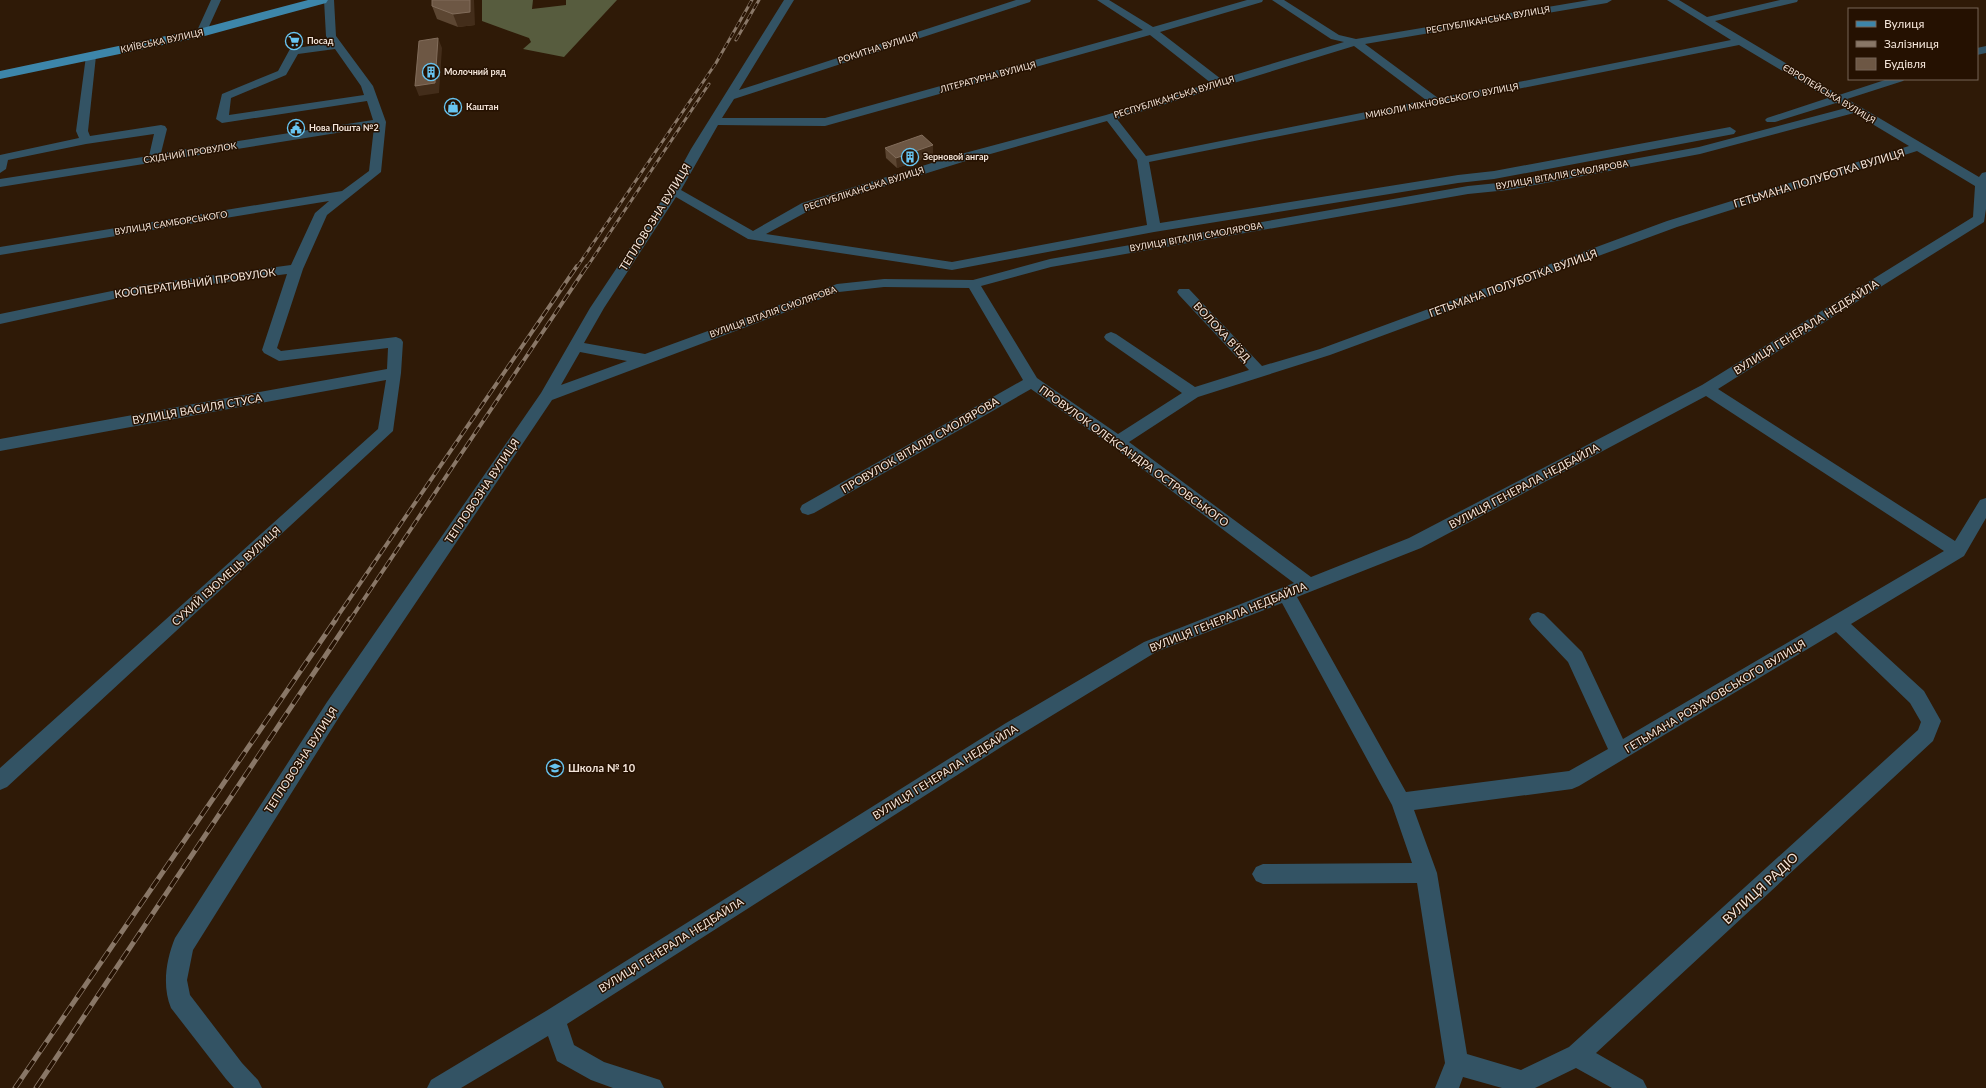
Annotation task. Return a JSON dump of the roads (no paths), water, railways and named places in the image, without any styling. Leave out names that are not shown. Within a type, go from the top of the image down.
[{"type":"main road","name":"КИЇВСЬКА ВУЛИЦЯ","points":[[0,75],[201,33],[322,0]]},
{"type":"street","points":[[201,33],[216,0]]},
{"type":"street","points":[[296,269],[320,213],[375,172],[380,122],[367,86],[331,36],[329,0]]},
{"type":"street","name":"ТЕПЛОВОЗНА ВУЛИЦЯ","points":[[250,1088],[234,1072],[179,1000],[176,980],[183,946],[317,734],[547,396],[597,308],[674,191],[714,121],[731,96],[789,0]]},
{"type":"street","name":"РОКИТНА ВУЛИЦЯ","points":[[731,96],[1026,0]]},
{"type":"street","points":[[1102,0],[1152,31],[1220,84]]},
{"type":"street","name":"ЛІТЕРАТУРНА ВУЛИЦЯ","points":[[714,121],[825,122],[1258,0]]},
{"type":"street","points":[[1277,0],[1335,37],[1356,42],[1436,102]]},
{"type":"street","name":"РЕСПУБЛІКАНСЬКА ВУЛИЦЯ","points":[[753,236],[807,206],[965,157],[1110,117],[1356,42],[1607,0]]},
{"type":"street","name":"ЄВРОПЕЙСЬКА ВУЛИЦЯ","points":[[1672,0],[1918,147],[1984,182]]},
{"type":"street","points":[[1706,20],[1793,0]]},
{"type":"street","name":"МИКОЛИ МІХНОВСЬКОГО ВУЛИЦЯ","points":[[1143,160],[1741,41]]},
{"type":"street","points":[[337,45],[294,51],[282,73],[226,96],[222,119],[371,97]]},
{"type":"street","points":[[84,136],[91,56]]},
{"type":"street","points":[[1839,99],[1896,80]]},
{"type":"street","name":"ВУЛИЦЯ ВІТАЛІЯ СМОЛЯРОВА","points":[[674,191],[753,236],[952,266],[1154,228],[1458,179],[1494,175],[1736,130],[1839,99]]},
{"type":"street","name":"ВУЛИЦЯ ВІТАЛІЯ СМОЛЯРОВА","points":[[547,396],[837,288],[884,283],[973,284],[1050,263],[1468,190],[1508,186],[1700,150],[1856,109]]},
{"type":"street","points":[[1110,117],[1143,160],[1154,228]]},
{"type":"street","name":"СХІДНИЙ ПРОВУЛОК","points":[[0,183],[380,122]]},
{"type":"street","points":[[0,168],[2,158],[84,136],[160,129],[154,158]]},
{"type":"street","name":"ГЕТЬМАНА ПОЛУБОТКА ВУЛИЦЯ","points":[[1118,442],[1193,393],[1325,352],[1672,224],[1918,147]]},
{"type":"street","name":"ВУЛИЦЯ ГЕНЕРАЛА НЕДБАЙЛА","points":[[440,1088],[554,1019],[1013,729],[1150,647],[1415,543],[1707,388],[1982,219],[1984,182]]},
{"type":"street","name":"ВУЛИЦЯ САМБОРСЬКОГО","points":[[0,251],[343,195]]},
{"type":"street","name":"КООПЕРАТИВНИЙ ПРОВУЛОК","points":[[0,319],[141,289],[296,269]]},
{"type":"street","name":"СУХИЙ ІЗЮМЕЦЬ ВУЛИЦЯ","points":[[0,781],[385,431],[394,373],[396,342],[279,356],[269,350],[296,269]]},
{"type":"street","name":"ПРОВУЛОК ОЛЕКСАНДРА ОСТРОВСЬКОГО","points":[[973,284],[1032,382],[1118,442],[1309,585]]},
{"type":"street","name":"ВОЛОХА В’ЇЗД","points":[[1184,292],[1259,372]]},
{"type":"street","points":[[1111,337],[1193,393]]},
{"type":"street","points":[[576,346],[646,360]]},
{"type":"street","name":"ВУЛИЦЯ ВАСИЛЯ СТУСА","points":[[0,445],[394,373]]},
{"type":"street","name":"ПРОВУЛОК ВІТАЛІЯ СМОЛЯРОВА","points":[[808,509],[1032,382]]},
{"type":"street","points":[[1707,388],[1958,551]]},
{"type":"street","name":"ГЕТЬМАНА РОЗУМОВСЬКОГО ВУЛИЦЯ","points":[[1401,802],[1572,780],[1958,551],[1986,504]]},
{"type":"street","points":[[1286,594],[1401,802],[1426,873],[1456,1063],[1447,1088]]},
{"type":"street","points":[[1538,619],[1575,657],[1619,752]]},
{"type":"street","name":"ВУЛИЦЯ РАДІО","points":[[1456,1063],[1522,1082],[1578,1055],[1926,735],[1930,721],[1917,697],[1838,623]]},
{"type":"street","points":[[1263,874],[1426,873]]},
{"type":"street","points":[[554,1019],[565,1053],[599,1072],[652,1088]]},
{"type":"street","points":[[1578,1055],[1635,1088]]},
{"type":"railway","points":[[577,267],[716,63],[752,0]]},
{"type":"railway","points":[[736,40],[759,0]]},
{"type":"railway","points":[[587,267],[709,84]]},
{"type":"railway","points":[[335,620],[577,266]]},
{"type":"railway","points":[[350,620],[587,266]]},
{"type":"railway","points":[[15,1088],[336,619]]},
{"type":"railway","points":[[36,1088],[350,619]]},
{"type":"place","name":"Посад","points":[[294,41]]},
{"type":"place","name":"Молочний ряд","points":[[431,72]]},
{"type":"place","name":"Каштан","points":[[453,107]]},
{"type":"place","name":"Нова Пошта №2","points":[[296,128]]},
{"type":"place","name":"Зерновой ангар","points":[[910,157]]},
{"type":"place","name":"Школа № 10","points":[[555,768]]}]
